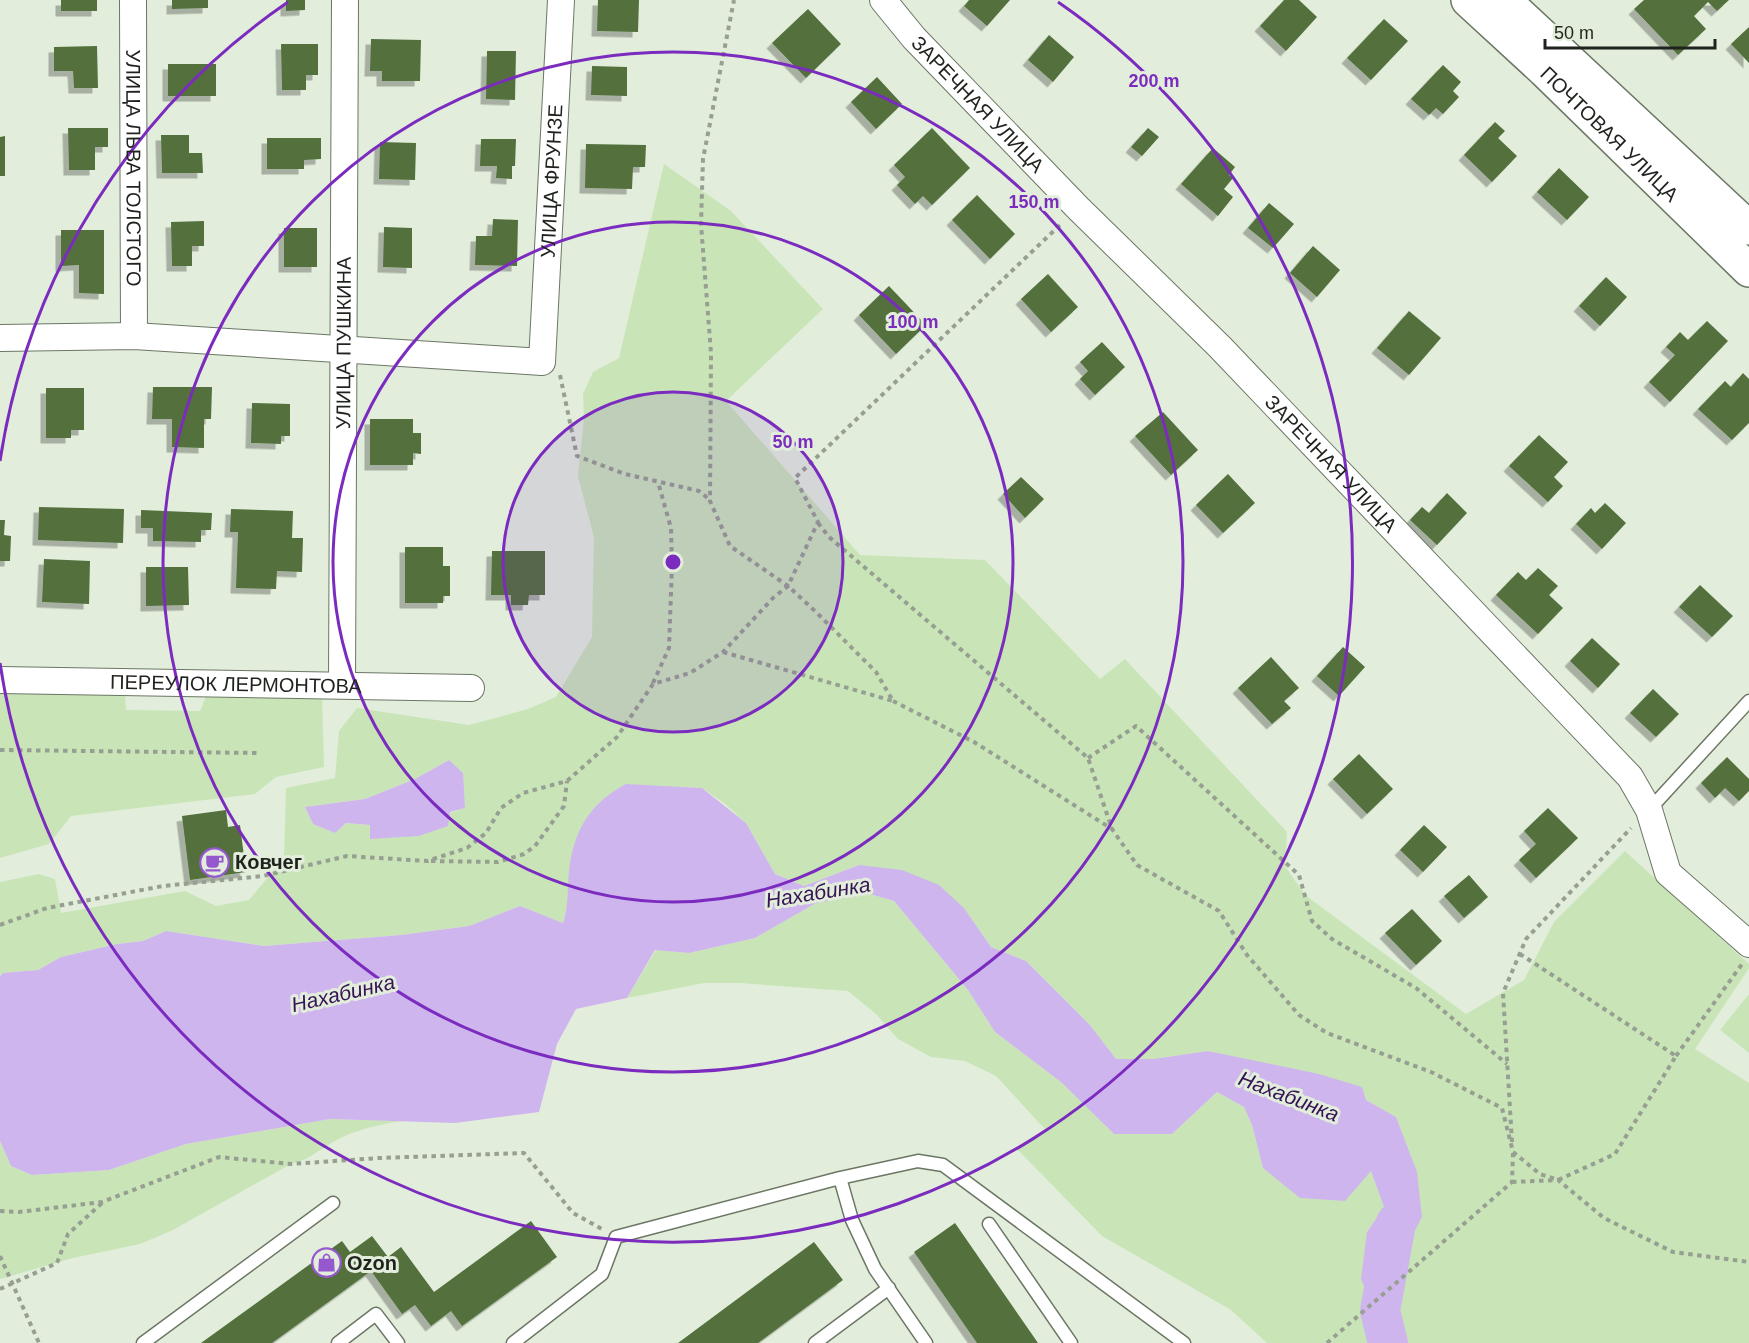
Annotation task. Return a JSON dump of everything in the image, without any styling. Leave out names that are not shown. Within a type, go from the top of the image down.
[{"type":"main road","name":"ПОЧТОВАЯ УЛИЦА","points":[[1468,0],[1544,70],[1749,270]]},
{"type":"main road","name":"ПОЧТОВАЯ УЛИЦА","points":[[1504,0],[1749,228]]},
{"type":"street","name":"УЛИЦА ЛЬВА ТОЛСТОГО","points":[[133,0],[134,336]]},
{"type":"street","name":"УЛИЦА ПУШКИНА","points":[[342,686],[345,0]]},
{"type":"street","name":"УЛИЦА ФРУНЗЕ","points":[[542,362],[561,0]]},
{"type":"street","name":"ЗАРЕЧНАЯ УЛИЦА","points":[[883,0],[915,38],[1078,207],[1220,347],[1629,777],[1648,810],[1668,873],[1746,954]]},
{"type":"street","points":[[0,338],[134,336],[542,362]]},
{"type":"street","name":"ПЕРЕУЛОК ЛЕРМОНТОВА","points":[[0,680],[471,688]]},
{"type":"lane","points":[[1648,810],[1749,701]]},
{"type":"lane","points":[[513,1343],[602,1274],[616,1237],[840,1178],[918,1161],[943,1165],[1184,1343]]},
{"type":"lane","points":[[840,1178],[852,1220],[875,1269],[926,1343]]},
{"type":"lane","points":[[143,1343],[333,1203]]},
{"type":"lane","points":[[989,1224],[1071,1343]]},
{"type":"lane","points":[[815,1343],[889,1288]]},
{"type":"lane","points":[[339,1343],[376,1314],[398,1343]]},
{"type":"path","points":[[710,501],[711,353],[701,224],[703,159],[734,0]]},
{"type":"path","points":[[1078,207],[795,478],[818,522],[829,537],[1088,758],[1112,829],[1137,865],[1219,911],[1247,955],[1299,1015],[1327,1033],[1431,1072],[1502,1108],[1513,1152],[1539,1174],[1558,1180],[1604,1218],[1673,1252],[1749,1262]]},
{"type":"path","points":[[542,362],[559,372],[577,456],[625,474],[699,491],[710,501],[730,546],[788,586],[876,672],[893,701]]},
{"type":"path","points":[[427,861],[467,848],[486,833],[501,808],[523,793],[567,782],[617,737],[653,684],[669,648],[672,565],[670,528],[658,482]]},
{"type":"path","points":[[653,684],[690,673],[723,652],[773,598],[788,586],[818,522]]},
{"type":"path","points":[[723,652],[893,701],[974,742],[1112,829]]},
{"type":"path","points":[[1088,758],[1136,726],[1299,875],[1312,921],[1332,939],[1416,987],[1508,1065]]},
{"type":"path","points":[[0,750],[260,753]]},
{"type":"path","points":[[0,925],[47,908],[163,886],[263,876],[347,856],[427,861],[498,862],[524,854],[535,846],[564,806],[567,782]]},
{"type":"path","points":[[1512,1182],[1513,1152],[1503,993],[1526,939],[1648,810]]},
{"type":"path","points":[[1520,954],[1676,1056]]},
{"type":"path","points":[[1327,1343],[1512,1182],[1558,1180],[1615,1154],[1676,1056],[1746,954]]},
{"type":"path","points":[[0,1211],[19,1212],[102,1202],[219,1158],[291,1164],[379,1158],[524,1153],[573,1213],[616,1237]]},
{"type":"path","points":[[0,1290],[57,1263],[68,1234],[102,1202]]},
{"type":"path","points":[[0,1256],[39,1343]]},
{"type":"green space","points":[[664,164],[731,211],[823,309],[726,401],[860,555],[985,560],[1100,679],[1125,659],[1287,832],[1285,866],[1305,895],[1466,1014],[1524,980],[1554,922],[1625,851],[1749,964],[1749,968],[1695,1049],[1749,1083],[1749,1343],[1267,1343],[1231,1310],[1102,1236],[1017,1149],[1045,1129],[996,1076],[965,1061],[931,1057],[898,1039],[876,1014],[848,991],[740,983],[704,983],[627,998],[656,950],[689,953],[755,938],[816,903],[870,894],[894,901],[968,990],[995,1032],[1061,1082],[1114,1134],[1172,1134],[1217,1092],[1244,1107],[1252,1125],[1263,1168],[1371,1170],[1384,1207],[1367,1232],[1396,1267],[1396,1117],[1366,1100],[1208,1051],[1153,1059],[1116,1059],[1090,1025],[1026,961],[991,947],[964,908],[859,865],[804,886],[775,874],[746,823],[724,803],[702,788],[674,787],[566,911],[563,923],[520,906],[469,926],[401,935],[264,946],[166,931],[143,941],[117,944],[61,957],[38,970],[3,973],[0,976],[0,882],[39,874],[55,879],[61,913],[185,891],[216,906],[249,900],[284,858],[286,788],[335,778],[339,731],[357,708],[469,725],[528,709],[556,697],[592,637],[594,537],[578,476],[584,419],[583,394],[593,372],[619,358]],"holes":[[[449,760],[464,798],[465,808],[370,839],[370,825],[346,823],[335,833],[313,824],[305,807],[365,799],[415,779]]]},
{"type":"green space","points":[[0,690],[125,692],[126,710],[200,711],[208,691],[322,696],[324,767],[276,777],[255,794],[71,816],[49,844],[0,858]]},
{"type":"green space","points":[[1749,994],[1749,1053],[1720,1030]]},
{"type":"green space","points":[[330,1119],[401,1121],[349,1134],[171,1231],[140,1244],[73,1258],[0,1279],[0,1141],[11,1166],[32,1175],[109,1170],[186,1144]]},
{"type":"water","points":[[449,760],[463,773],[465,808],[450,812],[448,826],[419,836],[370,839],[370,825],[346,823],[335,833],[313,824],[305,807],[365,799],[415,779]]},
{"type":"water","points":[[626,784],[702,788],[746,823],[775,874],[804,886],[859,865],[902,870],[939,885],[964,908],[991,947],[1026,961],[1090,1025],[1116,1059],[1153,1059],[1208,1051],[1319,1074],[1362,1087],[1366,1100],[1396,1117],[1417,1172],[1422,1217],[1396,1267],[1368,1295],[1361,1279],[1367,1232],[1384,1207],[1371,1171],[1345,1201],[1300,1198],[1263,1168],[1252,1125],[1244,1107],[1217,1092],[1172,1134],[1114,1134],[1061,1082],[995,1032],[968,990],[894,901],[870,894],[816,903],[755,938],[689,953],[655,950],[627,998],[576,1009],[557,1044],[539,1112],[455,1123],[330,1119],[186,1144],[109,1170],[32,1175],[11,1166],[0,1141],[0,976],[3,973],[38,970],[61,957],[117,944],[143,941],[166,931],[264,946],[401,935],[469,926],[520,906],[563,923],[571,856],[579,831],[602,800]]},
{"type":"building","points":[[61,0],[97,0],[97,11],[61,11]]},
{"type":"building","points":[[172,0],[208,0],[208,8],[172,9]]},
{"type":"building","points":[[286,0],[305,0],[305,10],[286,11]]},
{"type":"building","points":[[598,0],[639,0],[638,32],[597,31]]},
{"type":"building","points":[[969,0],[1010,0],[987,26],[964,6]]},
{"type":"building","points":[[1284,0],[1299,0],[1317,17],[1286,51],[1260,26]]},
{"type":"building","points":[[1644,0],[1729,0],[1717,11],[1708,2],[1694,16],[1706,29],[1678,55],[1634,9]]},
{"type":"building","points":[[808,9],[841,44],[806,78],[772,43]]},
{"type":"building","points":[[1384,19],[1408,41],[1371,80],[1347,58]]},
{"type":"building","points":[[1749,27],[1749,63],[1731,44]]},
{"type":"building","points":[[1049,35],[1074,57],[1053,82],[1028,60]]},
{"type":"building","points":[[371,39],[421,40],[420,81],[382,81],[382,71],[370,71]]},
{"type":"building","points":[[281,44],[318,44],[318,75],[306,75],[306,90],[282,90]]},
{"type":"building","points":[[97,46],[98,88],[74,88],[73,71],[54,71],[54,47]]},
{"type":"building","points":[[487,51],[516,51],[515,100],[486,99]]},
{"type":"building","points":[[168,64],[216,64],[216,96],[168,96]]},
{"type":"building","points":[[1443,65],[1461,82],[1453,91],[1459,97],[1443,114],[1436,108],[1429,115],[1411,99]]},
{"type":"building","points":[[592,66],[627,67],[627,96],[591,95]]},
{"type":"building","points":[[877,77],[902,104],[876,129],[851,102]]},
{"type":"building","points":[[1495,122],[1505,131],[1498,138],[1517,156],[1492,182],[1464,155]]},
{"type":"building","points":[[68,128],[108,128],[108,147],[95,147],[95,170],[69,170]]},
{"type":"building","points":[[932,128],[970,168],[932,205],[923,196],[915,204],[897,185],[905,177],[894,165]]},
{"type":"building","points":[[1148,128],[1159,137],[1142,156],[1131,147]]},
{"type":"building","points":[[161,135],[189,135],[189,153],[202,153],[203,173],[162,173]]},
{"type":"building","points":[[5,136],[5,176],[0,176],[0,137]]},
{"type":"building","points":[[267,138],[321,138],[321,159],[304,160],[304,169],[267,169]]},
{"type":"building","points":[[481,139],[516,139],[512,179],[496,178],[497,166],[480,166]]},
{"type":"building","points":[[380,142],[416,143],[415,180],[379,179]]},
{"type":"building","points":[[586,144],[646,145],[645,167],[633,167],[632,189],[585,188]]},
{"type":"building","points":[[1213,148],[1235,167],[1229,175],[1233,178],[1224,189],[1233,197],[1218,216],[1181,184]]},
{"type":"building","points":[[1559,168],[1589,197],[1567,220],[1537,192]]},
{"type":"building","points":[[977,195],[1015,234],[990,259],[952,220]]},
{"type":"building","points":[[1269,203],[1294,224],[1273,248],[1248,228]]},
{"type":"building","points":[[493,219],[518,220],[517,266],[475,265],[476,236],[492,236]]},
{"type":"building","points":[[204,221],[204,246],[192,246],[192,266],[172,266],[171,222]]},
{"type":"building","points":[[384,227],[412,228],[412,268],[383,267]]},
{"type":"building","points":[[284,228],[317,228],[317,267],[284,267]]},
{"type":"building","points":[[61,230],[104,230],[104,294],[79,293],[79,265],[61,266]]},
{"type":"building","points":[[1313,246],[1340,270],[1317,297],[1290,273]]},
{"type":"building","points":[[1048,274],[1078,307],[1051,332],[1021,299]]},
{"type":"building","points":[[1606,277],[1627,297],[1600,326],[1579,306]]},
{"type":"building","points":[[889,286],[926,325],[896,354],[859,315]]},
{"type":"building","points":[[1409,311],[1441,338],[1409,375],[1377,348]]},
{"type":"building","points":[[1707,321],[1728,341],[1670,402],[1649,382],[1675,355],[1666,347],[1680,332],[1688,340]]},
{"type":"building","points":[[1102,342],[1125,367],[1095,395],[1080,379],[1088,371],[1080,362]]},
{"type":"building","points":[[1743,373],[1749,379],[1749,423],[1732,440],[1698,409],[1725,381],[1731,387]]},
{"type":"building","points":[[153,387],[212,387],[211,419],[204,419],[204,448],[172,447],[172,419],[152,419]]},
{"type":"building","points":[[46,388],[84,388],[84,430],[71,430],[71,438],[46,438]]},
{"type":"building","points":[[252,403],[290,404],[290,436],[281,436],[281,444],[251,443]]},
{"type":"building","points":[[1163,412],[1198,450],[1171,475],[1135,436]]},
{"type":"building","points":[[370,419],[413,419],[413,433],[421,433],[421,454],[413,453],[413,465],[370,465]]},
{"type":"building","points":[[1539,435],[1568,462],[1554,477],[1563,486],[1548,502],[1509,466]]},
{"type":"building","points":[[1228,474],[1255,503],[1223,533],[1196,505]]},
{"type":"building","points":[[1021,477],[1044,499],[1025,518],[1003,494]]},
{"type":"building","points":[[1447,493],[1467,513],[1437,545],[1410,520],[1422,507],[1429,513]]},
{"type":"building","points":[[1605,503],[1626,523],[1602,549],[1576,524],[1591,508],[1595,513]]},
{"type":"building","points":[[39,507],[124,509],[123,543],[38,540]]},
{"type":"building","points":[[231,509],[293,511],[292,538],[303,538],[302,572],[277,571],[276,589],[236,588],[238,532],[230,532]]},
{"type":"building","points":[[141,510],[212,513],[211,530],[201,530],[201,542],[153,541],[153,528],[141,528]]},
{"type":"building","points":[[0,520],[5,520],[4,535],[11,536],[10,561],[0,561]]},
{"type":"building","points":[[405,547],[443,547],[443,566],[450,566],[450,596],[443,596],[443,603],[405,603]]},
{"type":"building","points":[[492,551],[545,551],[545,595],[529,595],[528,605],[511,605],[511,595],[491,595]]},
{"type":"building","points":[[44,559],[90,561],[89,604],[42,602]]},
{"type":"building","points":[[146,567],[188,567],[189,605],[146,606]]},
{"type":"building","points":[[1538,568],[1558,586],[1549,595],[1563,608],[1538,634],[1496,595],[1518,572],[1526,580]]},
{"type":"building","points":[[1700,585],[1733,616],[1712,637],[1679,607]]},
{"type":"building","points":[[1592,638],[1620,664],[1598,688],[1570,661]]},
{"type":"building","points":[[1343,647],[1365,667],[1339,696],[1317,676]]},
{"type":"building","points":[[1271,657],[1299,688],[1284,701],[1291,708],[1272,724],[1238,688]]},
{"type":"building","points":[[1653,689],[1679,714],[1656,737],[1630,713]]},
{"type":"building","points":[[1359,754],[1393,789],[1367,814],[1333,779]]},
{"type":"building","points":[[1727,757],[1749,779],[1749,791],[1739,801],[1725,788],[1715,798],[1701,783]]},
{"type":"building","points":[[1548,808],[1578,838],[1536,878],[1519,860],[1536,844],[1524,831]]},
{"type":"building","points":[[226,810],[228,827],[240,825],[246,872],[190,880],[182,816]]},
{"type":"building","points":[[1424,825],[1447,847],[1423,872],[1400,850]]},
{"type":"building","points":[[1469,875],[1488,897],[1464,918],[1444,896]]},
{"type":"building","points":[[1412,909],[1442,941],[1416,965],[1385,933]]},
{"type":"building","points":[[531,1221],[557,1257],[462,1326],[451,1311],[431,1326],[415,1305],[402,1314],[371,1271],[272,1343],[201,1343],[342,1241],[350,1252],[372,1236],[388,1257],[401,1247],[434,1292]]},
{"type":"building","points":[[955,1223],[1038,1343],[977,1343],[914,1252]]},
{"type":"building","points":[[814,1242],[843,1280],[758,1343],[678,1343]]},
{"type":"waterway","name":"Нахабинка","points":[[1388,1343],[1380,1311],[1396,1223]]},
{"type":"place","name":"Ковчег","points":[[214,862]]},
{"type":"place","name":"Ozon","points":[[326,1263]]}]
